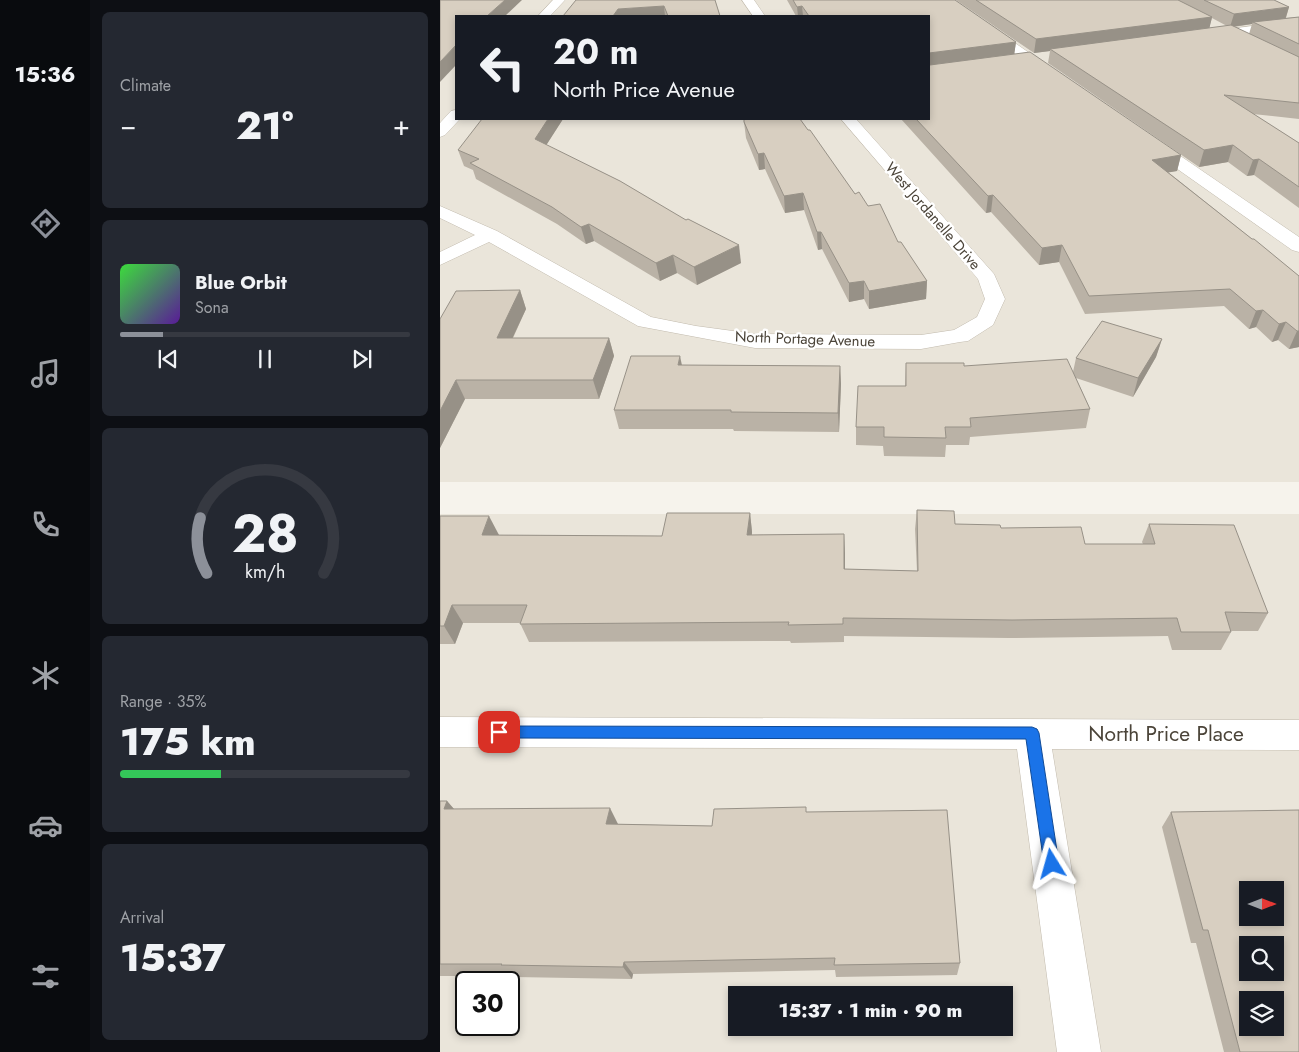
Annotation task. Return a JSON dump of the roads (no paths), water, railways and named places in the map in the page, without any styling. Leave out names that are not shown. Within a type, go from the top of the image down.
[{"type":"street","points":[[545,15],[559,0]]},
{"type":"street","points":[[748,0],[758,15]]},
{"type":"street","points":[[946,0],[1066,84]]},
{"type":"street","points":[[1204,22],[1250,44]]},
{"type":"street","points":[[1198,37],[1299,24]]},
{"type":"street","points":[[1012,62],[1051,56]]},
{"type":"street","points":[[440,132],[455,115]]},
{"type":"street","name":"West Jordanelle Drive","points":[[849,120],[987,278],[995,299],[986,320]]},
{"type":"street","points":[[1139,134],[1299,246]]},
{"type":"street","name":"North Portage Avenue","points":[[440,211],[490,235],[645,322],[755,341],[921,342],[960,336],[986,320]]},
{"type":"street","points":[[440,259],[490,235]]},
{"type":"street","name":"North Price Place","points":[[440,732],[1299,734]]},
{"type":"street","points":[[1032,733],[1079,1052]]}]
